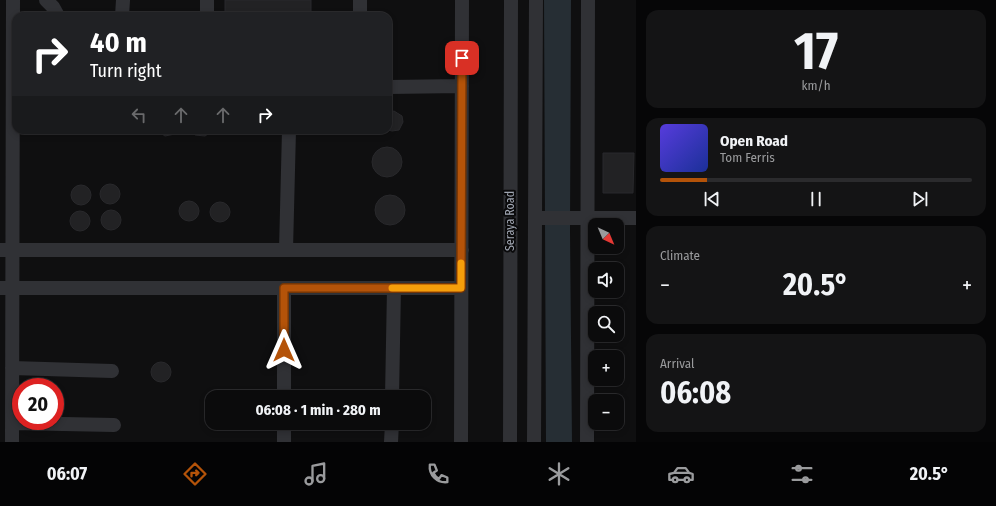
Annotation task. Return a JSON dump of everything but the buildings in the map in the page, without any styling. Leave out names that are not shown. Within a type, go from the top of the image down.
[{"type":"street","points":[[13,0],[13,12]]},
{"type":"street","points":[[46,0],[56,12]]},
{"type":"street","points":[[122,12],[123,0]]},
{"type":"street","points":[[207,0],[207,12]]},
{"type":"street","points":[[360,0],[360,12]]},
{"type":"street","points":[[462,0],[462,442]]},
{"type":"street","name":"Seraya Road","points":[[510,442],[511,0]]},
{"type":"street","points":[[534,442],[539,218],[536,0]]},
{"type":"street","points":[[587,442],[581,218],[588,0]]},
{"type":"street","points":[[12,29],[6,250],[6,288],[12,378]]},
{"type":"street","points":[[392,87],[462,86]]},
{"type":"street","points":[[286,250],[289,134]]},
{"type":"street","points":[[539,218],[636,218]]},
{"type":"street","points":[[6,250],[462,250]]},
{"type":"street","points":[[6,288],[461,288]]},
{"type":"street","points":[[284,288],[284,390]]},
{"type":"street","points":[[392,390],[394,288]]},
{"type":"street","points":[[12,368],[112,371]]},
{"type":"street","points":[[64,424],[114,425]]},
{"type":"street","points":[[12,430],[12,442]]},
{"type":"street","points":[[284,430],[284,442]]},
{"type":"street","points":[[392,430],[392,442]]},
{"type":"shaded area","points":[[544,0],[571,0],[570,231],[572,442],[546,442]]},
{"type":"slow traffic","points":[[392,288],[461,288],[461,263]]},
{"type":"route","points":[[284,350],[284,288],[461,288],[462,58]]}]
